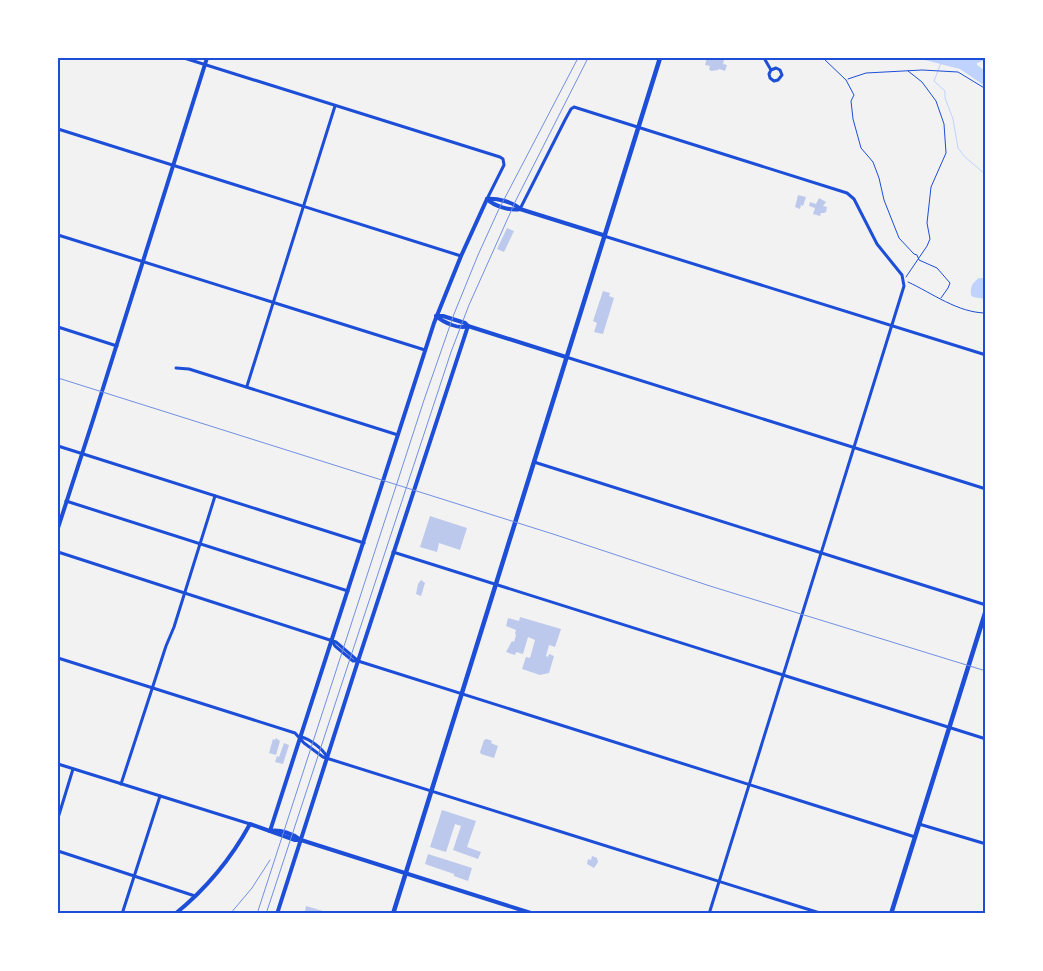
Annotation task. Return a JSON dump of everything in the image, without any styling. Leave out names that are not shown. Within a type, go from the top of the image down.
[{"type":"main road","points":[[393,914],[603,235],[660,58]]},
{"type":"main road","points":[[891,914],[986,610]]},
{"type":"street","points":[[184,58],[500,157],[504,162],[503,168],[461,256],[436,316],[270,831]]},
{"type":"street","points":[[58,528],[208,58]]},
{"type":"street","points":[[764,58],[771,70],[770,78],[774,81],[778,80],[782,75],[780,70],[776,68],[771,70]]},
{"type":"street","points":[[247,386],[335,105]]},
{"type":"street","points":[[520,209],[572,107],[849,194],[854,199],[877,244],[902,275],[905,282],[709,914]]},
{"type":"street","points":[[58,130],[461,256]]},
{"type":"street","points":[[487,199],[493,198],[517,205],[520,209],[986,355]]},
{"type":"street","points":[[58,235],[425,350]]},
{"type":"street","points":[[436,316],[442,321],[464,328],[468,326],[986,488]]},
{"type":"street","points":[[278,914],[393,552],[468,326]]},
{"type":"street","points":[[58,327],[116,346]]},
{"type":"street","points":[[176,368],[188,369],[247,386],[398,434]]},
{"type":"street","points":[[58,446],[364,543]]},
{"type":"street","points":[[534,462],[986,605]]},
{"type":"street","points":[[121,784],[215,496]]},
{"type":"street","points":[[66,501],[348,591]]},
{"type":"street","points":[[58,552],[332,641],[334,646],[354,661],[915,836]]},
{"type":"street","points":[[393,552],[986,739]]},
{"type":"street","points":[[58,658],[295,733],[304,743],[323,757],[823,914]]},
{"type":"street","points":[[58,764],[250,824],[274,834],[294,840],[301,840],[534,914]]},
{"type":"street","points":[[58,818],[73,769]]},
{"type":"street","points":[[122,914],[160,796]]},
{"type":"street","points":[[175,914],[223,866],[250,824]]},
{"type":"street","points":[[919,824],[986,844]]},
{"type":"street","points":[[58,851],[195,896]]},
{"type":"path","points":[[823,58],[846,80],[854,96],[851,101],[853,119],[861,148],[873,162],[884,200],[899,238],[914,254],[917,254],[919,260],[937,268],[950,283],[941,298]]},
{"type":"path","points":[[846,80],[866,73],[908,71],[958,72],[986,90]]},
{"type":"path","points":[[908,71],[922,82],[936,101],[941,112],[946,138],[946,153],[931,187],[927,223],[930,239],[905,282],[970,311],[986,313]]},
{"type":"water","points":[[917,58],[985,58],[985,60],[977,63],[977,65],[985,71],[985,86],[960,69]]},
{"type":"water","points":[[979,278],[985,278],[985,299],[971,295],[972,285]]},
{"type":"building","points":[[707,58],[724,60],[723,64],[727,65],[725,71],[719,69],[711,71],[709,69],[710,66],[705,65]]},
{"type":"building","points":[[798,195],[806,197],[800,209],[795,207]]},
{"type":"building","points":[[819,198],[826,202],[823,206],[827,207],[826,212],[821,213],[820,216],[813,214],[815,208],[809,206],[810,202],[816,204]]},
{"type":"building","points":[[507,228],[514,231],[504,252],[497,249]]},
{"type":"building","points":[[603,291],[610,293],[609,296],[614,298],[603,334],[594,332],[597,323],[593,321]]},
{"type":"building","points":[[430,516],[467,528],[460,550],[439,543],[437,552],[420,547]]},
{"type":"building","points":[[421,580],[425,583],[421,596],[416,594]]},
{"type":"building","points":[[520,617],[561,629],[555,647],[549,645],[546,656],[548,657],[549,654],[554,656],[549,673],[540,675],[522,669],[526,657],[530,658],[535,640],[528,637],[523,654],[516,652],[515,655],[506,652],[512,641],[514,642],[516,635],[516,630],[506,626],[508,618],[519,621]]},
{"type":"building","points":[[276,738],[280,741],[276,755],[269,753],[273,739],[275,740]]},
{"type":"building","points":[[487,739],[498,746],[494,758],[480,752],[484,740]]},
{"type":"building","points":[[284,743],[289,745],[283,764],[275,762],[277,756],[279,757]]},
{"type":"building","points":[[442,810],[476,821],[467,847],[481,852],[478,859],[453,850],[461,826],[455,824],[446,852],[430,847]]},
{"type":"building","points":[[428,854],[472,868],[468,881],[425,864]]},
{"type":"building","points":[[592,856],[597,858],[598,862],[594,868],[587,864],[588,859],[591,860]]},
{"type":"building","points":[[306,906],[330,914],[309,914],[305,911]]},
{"type":"waterway","points":[[941,63],[934,81],[945,91],[945,98],[953,119],[958,148],[964,156],[986,175]]},
{"type":"railway","points":[[257,914],[424,400],[454,314],[498,211],[578,58]]},
{"type":"railway","points":[[266,914],[451,352],[469,305],[516,200],[588,58]]},
{"type":"railway","points":[[58,378],[553,534],[710,586],[986,671]]},
{"type":"railway","points":[[230,914],[252,888],[270,860]]}]
